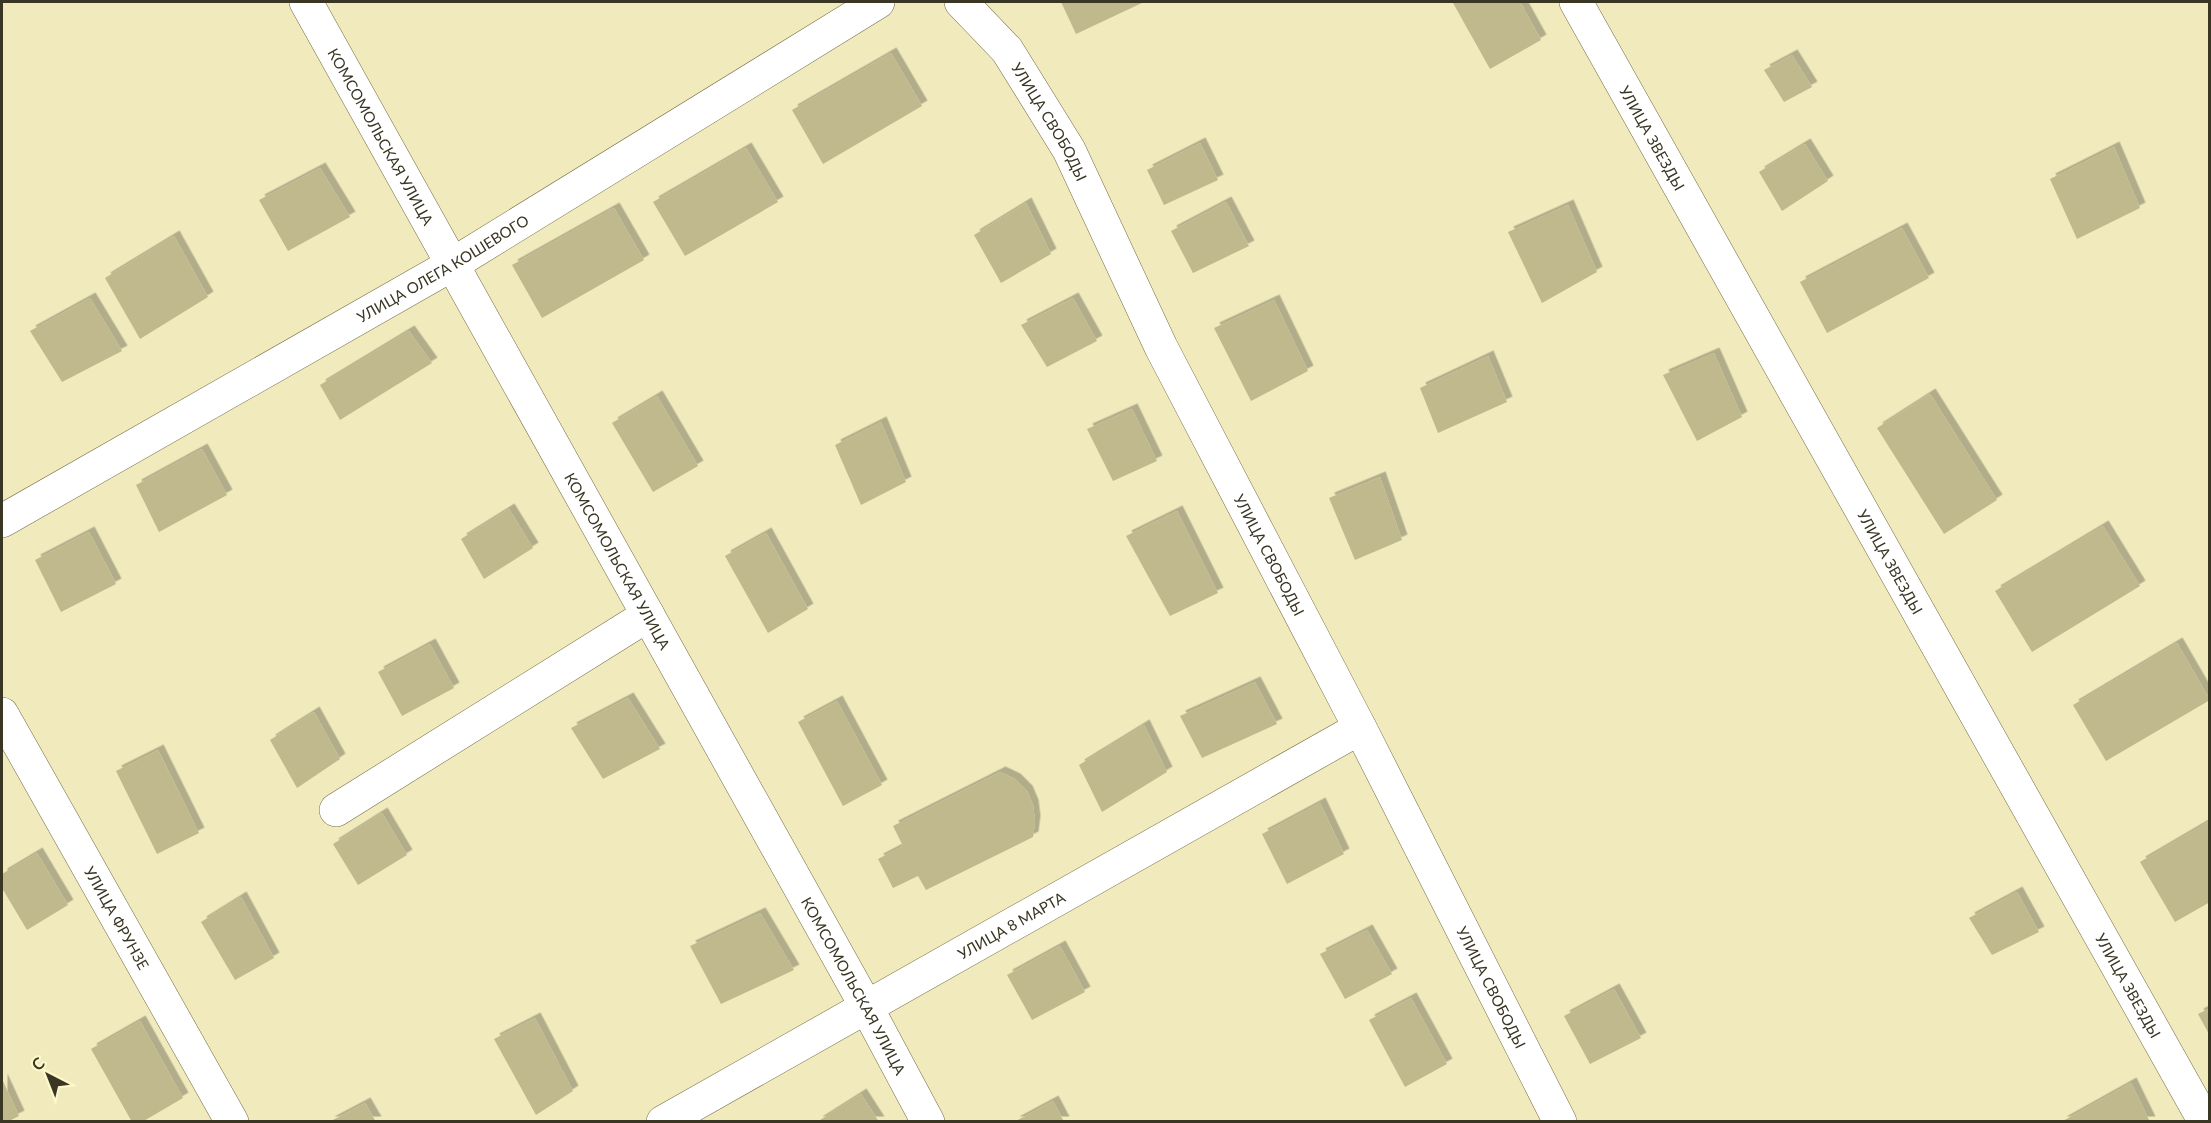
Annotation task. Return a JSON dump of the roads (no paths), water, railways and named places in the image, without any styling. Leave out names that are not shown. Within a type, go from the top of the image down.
[{"type":"street","name":"КОМСОМОЛЬСКАЯ УЛИЦА","points":[[306,2],[867,1008],[928,1122]]},
{"type":"street","name":"УЛИЦА ОЛЕГА КОШЕВОГО","points":[[2,521],[453,264],[878,2]]},
{"type":"street","name":"УЛИЦА СВОБОДЫ","points":[[961,2],[1007,50],[1069,150],[1161,347],[1360,728],[1560,1122]]},
{"type":"street","name":"УЛИЦА ЗВЕЗДЫ","points":[[1576,2],[2205,1122]]},
{"type":"street","points":[[336,810],[648,615]]},
{"type":"street","name":"УЛИЦА ФРУНЗЕ","points":[[2,714],[232,1122]]},
{"type":"street","name":"УЛИЦА 8 МАРТА","points":[[663,1122],[1360,728]]}]
